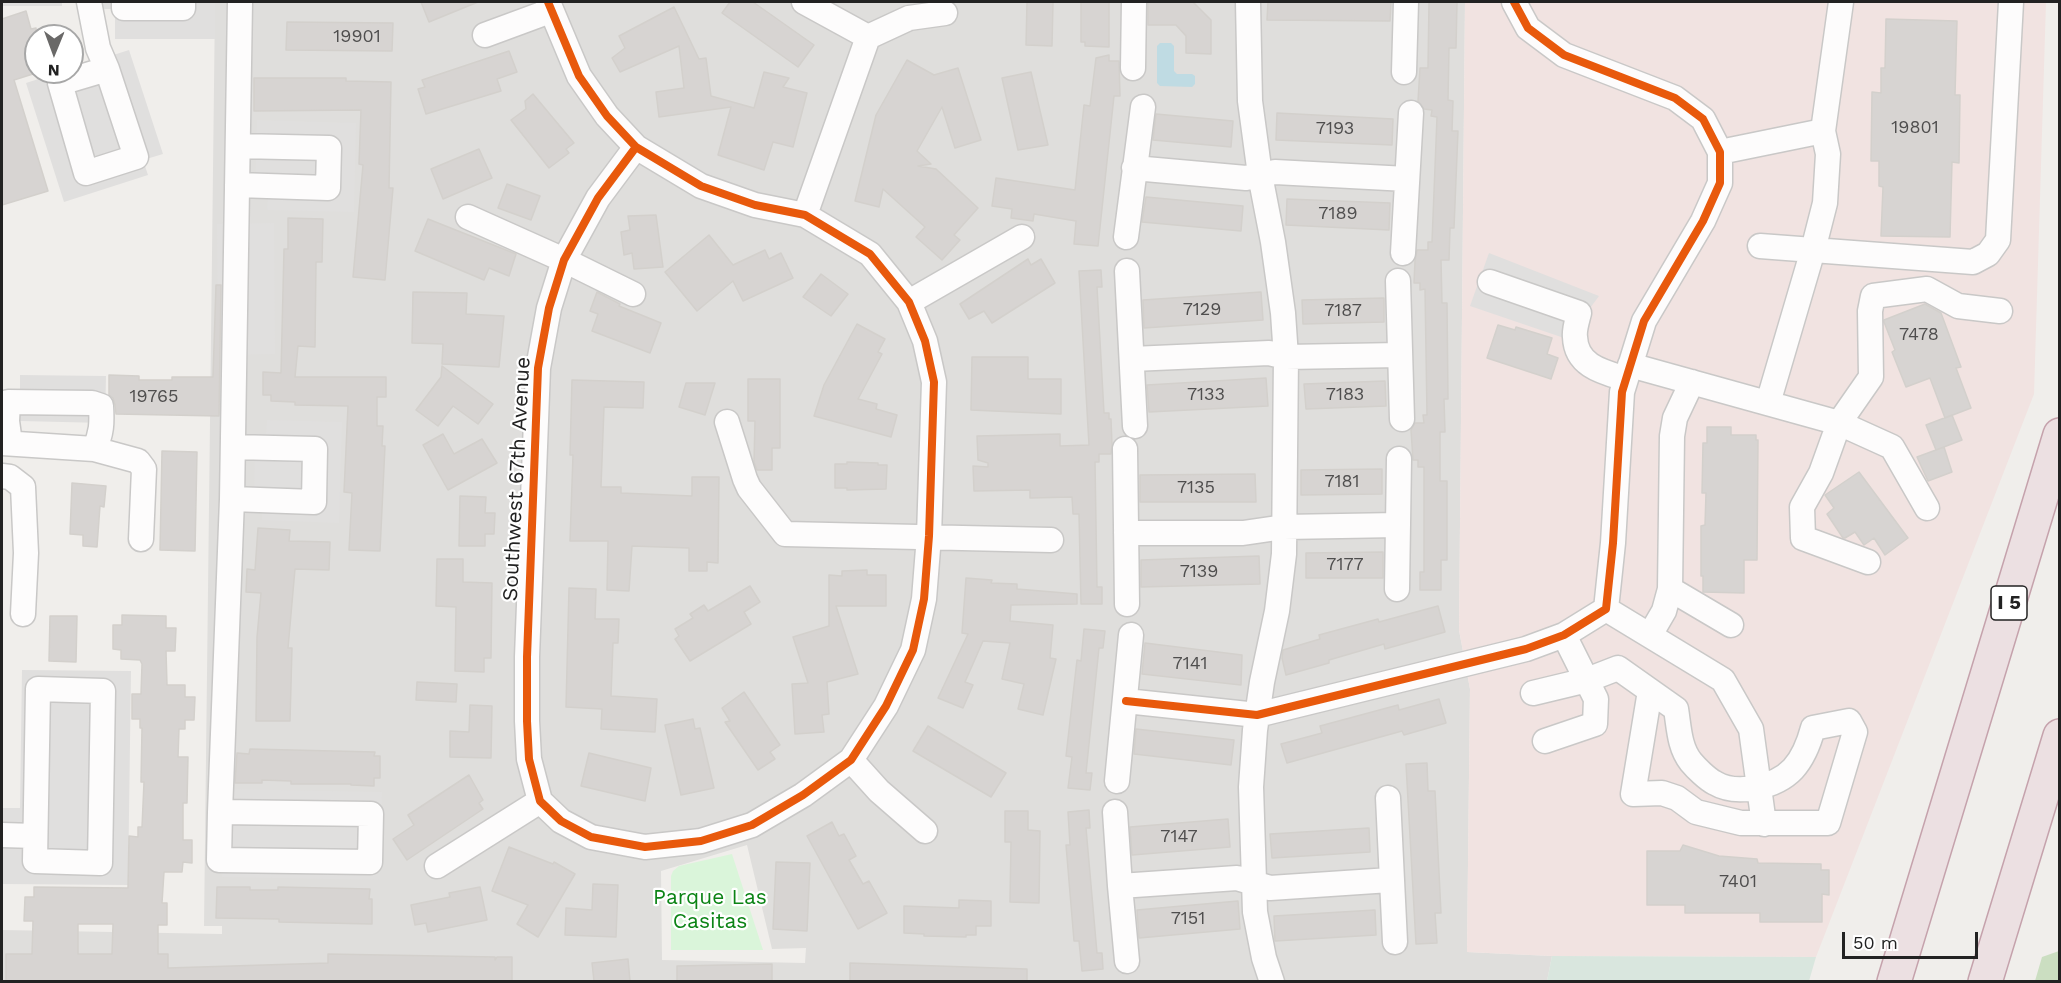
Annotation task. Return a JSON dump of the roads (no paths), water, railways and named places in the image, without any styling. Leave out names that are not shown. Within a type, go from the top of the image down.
[{"type":"highway","name":"I 5","points":[[1894,981],[2052,487],[2060,435]]},
{"type":"highway","points":[[1985,981],[2060,736]]},
{"type":"street","points":[[89,2],[98,48],[107,69]]},
{"type":"street","points":[[124,2],[124,8],[183,8],[183,2]]},
{"type":"street","points":[[220,812],[371,814],[370,862],[219,860],[220,812],[232,499],[240,2]]},
{"type":"street","points":[[804,2],[868,38]]},
{"type":"street","points":[[1132,68],[1134,2]]},
{"type":"street","points":[[1248,2],[1250,101],[1283,313],[1286,357],[1284,554],[1278,611],[1262,681],[1257,715],[1251,787],[1255,912],[1264,958],[1272,981]]},
{"type":"street","points":[[1404,72],[1407,2]]},
{"type":"street","points":[[1514,2],[1528,28],[1564,55],[1675,98],[1703,119],[1720,152],[1720,183],[1703,221],[1644,321],[1622,392],[1613,543],[1606,609]]},
{"type":"street","points":[[1768,403],[1825,203],[1828,154],[1823,131],[1841,2]]},
{"type":"street","points":[[1760,246],[1973,262],[1988,254],[1998,240],[2012,2]]},
{"type":"street","points":[[437,866],[540,801],[561,821],[591,837],[645,847],[701,841],[752,825],[804,795],[850,760],[886,706],[913,650],[924,599],[929,536],[934,382],[925,341],[909,302],[870,254],[805,215],[755,205],[700,186],[636,147],[607,116],[579,76],[549,6],[485,35]]},
{"type":"street","points":[[805,215],[868,38],[909,18],[945,13]]},
{"type":"street","points":[[1126,237],[1143,107]]},
{"type":"street","points":[[1403,253],[1411,113]]},
{"type":"street","points":[[1720,152],[1823,131]]},
{"type":"street","points":[[237,185],[328,188],[329,148],[238,146]]},
{"type":"street","name":"Southwest 67th Avenue","points":[[540,801],[529,759],[526,721],[538,368],[549,308],[564,260],[598,198],[636,147]]},
{"type":"street","points":[[1134,168],[1246,178],[1275,172],[1407,179]]},
{"type":"street","points":[[468,217],[633,294]]},
{"type":"street","points":[[909,302],[1022,237]]},
{"type":"street","points":[[1128,271],[1136,426]]},
{"type":"street","points":[[1398,281],[1402,419]]},
{"type":"street","points":[[1490,282],[1579,313],[1575,337],[1579,355],[1593,368],[1692,382],[1839,423],[1892,447],[1927,508]]},
{"type":"street","points":[[1868,562],[1803,538],[1802,507],[1821,473],[1839,423],[1871,378],[1870,311],[1873,296],[1927,289],[1958,306],[2000,311]]},
{"type":"street","points":[[1132,359],[1269,353],[1286,357],[1400,355]]},
{"type":"street","points":[[1650,635],[1664,611],[1670,590],[1672,436],[1675,418],[1692,382]]},
{"type":"street","points":[[93,449],[99,440],[102,427],[101,405],[8,402],[6,443],[93,449],[138,461],[144,469],[141,539]]},
{"type":"street","points":[[727,422],[745,479],[785,534],[1052,540]]},
{"type":"street","points":[[232,499],[314,502],[315,459],[315,449],[233,447]]},
{"type":"street","points":[[1125,449],[1127,604]]},
{"type":"street","points":[[1397,589],[1399,459]]},
{"type":"street","points":[[2,476],[10,477],[23,487],[26,553],[23,614]]},
{"type":"street","points":[[1126,533],[1243,533],[1284,527],[1398,525]]},
{"type":"street","points":[[1670,590],[1731,625]]},
{"type":"street","points":[[1125,702],[1257,715],[1526,649],[1564,635],[1606,609]]},
{"type":"street","points":[[1606,609],[1723,680],[1750,729],[1764,824]]},
{"type":"street","points":[[1117,781],[1131,635]]},
{"type":"street","points":[[1545,741],[1595,724],[1596,699],[1564,635]]},
{"type":"street","points":[[1533,693],[1587,680],[1618,668],[1676,709],[1682,747],[1691,762],[1715,783],[1734,789],[1759,787],[1776,781],[1792,770],[1807,749],[1813,728],[1849,721],[1855,732],[1828,824],[1741,823],[1696,812],[1677,798],[1662,793],[1633,794],[1650,691]]},
{"type":"street","points":[[38,689],[103,691],[100,862],[35,861],[35,836],[38,689]]},
{"type":"street","points":[[850,760],[879,791],[925,831]]},
{"type":"street","points":[[1388,798],[1390,880],[1395,942]]},
{"type":"street","points":[[1116,812],[1127,961]]},
{"type":"street","points":[[2,835],[35,836]]},
{"type":"street","points":[[1120,886],[1238,878],[1270,888],[1390,880]]},
{"type":"water","points":[[1160,43],[1171,43],[1174,46],[1174,71],[1177,74],[1195,76],[1195,84],[1192,87],[1160,86],[1157,83],[1157,46]]},
{"type":"park label","name":"Parque Las Casitas","points":[[710,910]]}]
